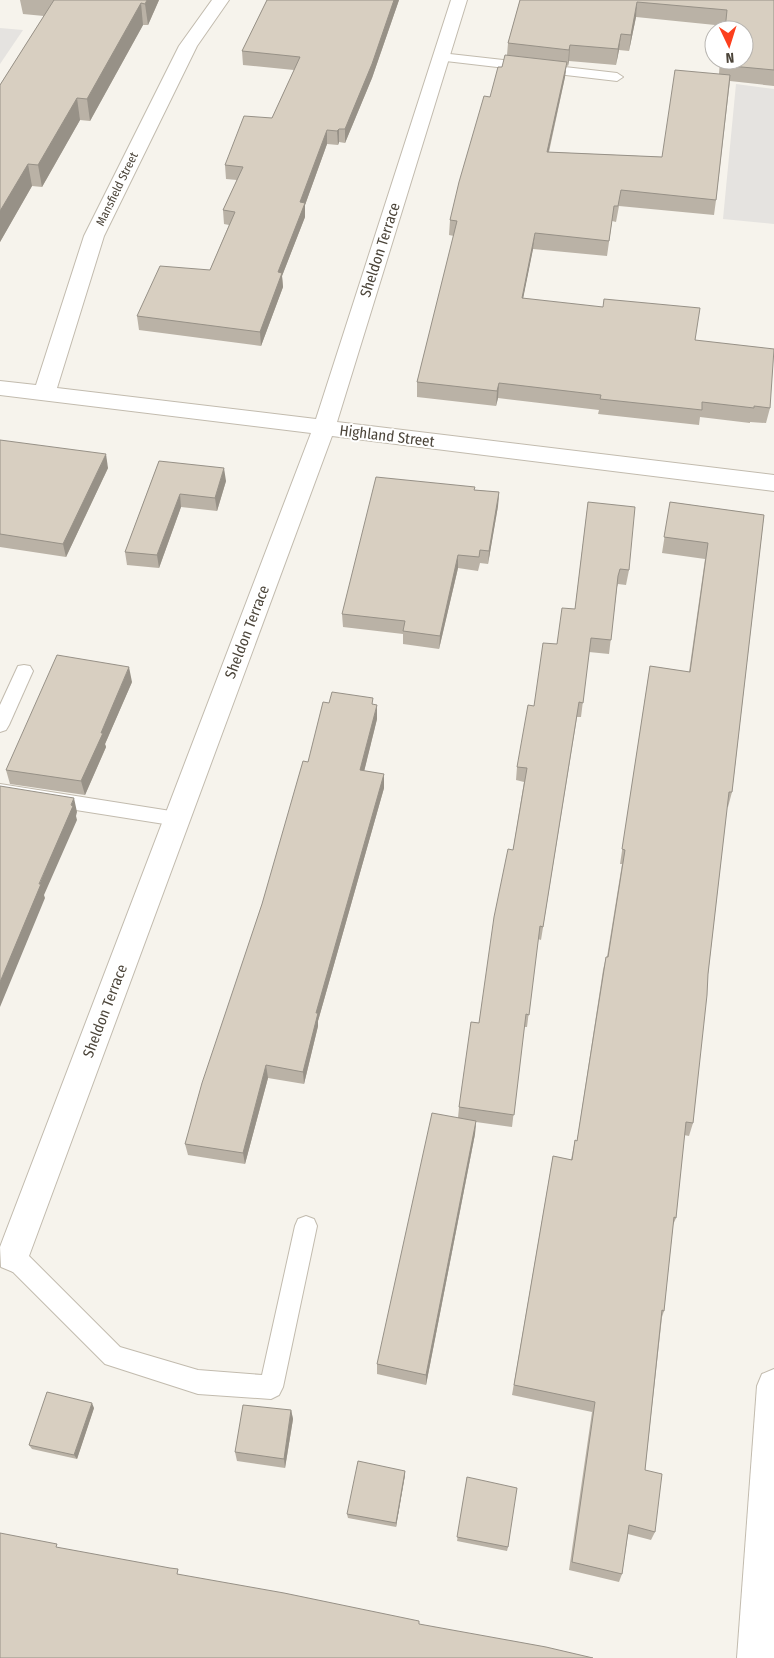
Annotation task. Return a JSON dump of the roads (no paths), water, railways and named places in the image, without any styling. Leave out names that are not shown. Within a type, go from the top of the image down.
[{"type":"street","name":"Mansfield Street","points":[[44,393],[94,236],[176,68],[191,41],[220,0]]},
{"type":"street","name":"Sheldon Terrace","points":[[13,1256],[324,428],[459,0]]},
{"type":"street","name":"Highland Street","points":[[0,388],[774,483]]},
{"type":"street","points":[[756,1658],[774,1386]]},
{"type":"lane","points":[[441,57],[617,77]]},
{"type":"lane","points":[[0,725],[24,671]]},
{"type":"lane","points":[[0,791],[177,820]]},
{"type":"lane","points":[[13,1256],[114,1356],[198,1382],[271,1387],[306,1226]]}]
